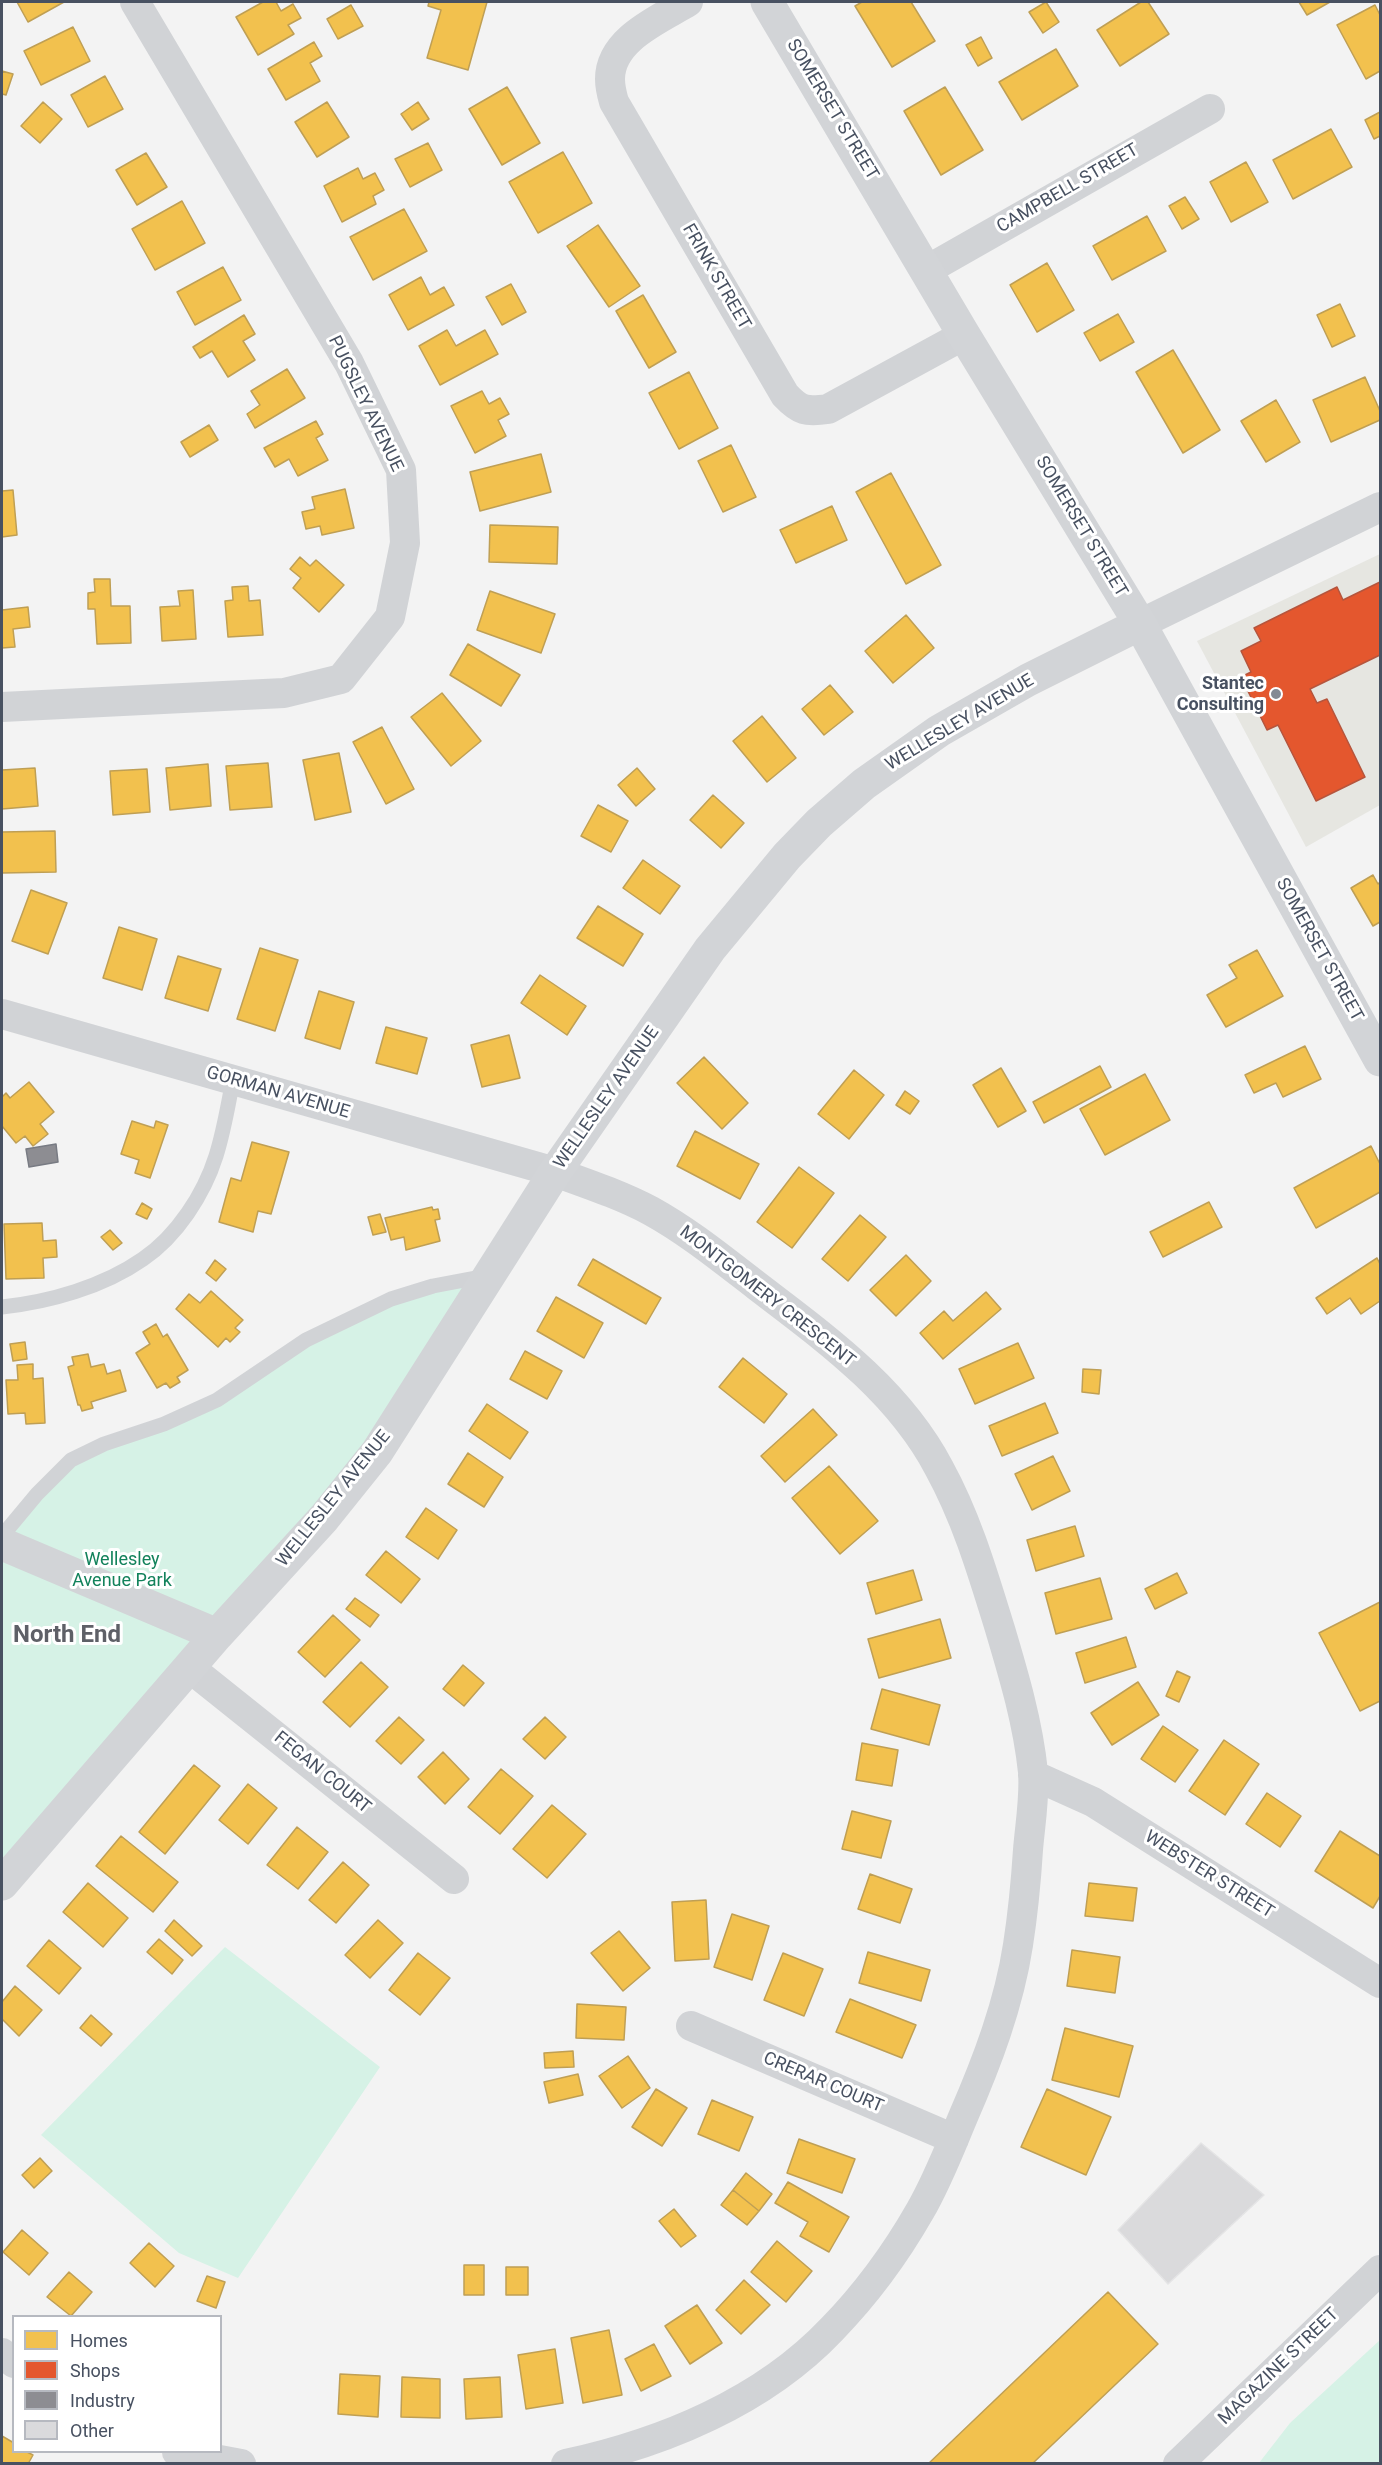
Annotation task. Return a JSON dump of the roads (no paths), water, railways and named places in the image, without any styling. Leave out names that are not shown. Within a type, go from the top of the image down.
[{"type":"street","name":"PUGSLEY AVENUE","points":[[2,707],[284,693],[341,679],[390,617],[405,543],[401,470],[349,363],[135,2]]},
{"type":"street","name":"FRINK STREET","points":[[688,2],[630,37],[616,58],[610,77],[614,102],[784,395],[796,407],[811,411],[828,409],[964,335]]},
{"type":"street","name":"SOMERSET STREET","points":[[767,2],[964,335],[1140,624],[1380,1060]]},
{"type":"street","name":"CAMPBELL STREET","points":[[927,270],[1210,109]]},
{"type":"street","name":"WELLESLEY AVENUE","points":[[2,1884],[218,1635],[324,1518],[377,1452],[555,1172],[710,949],[766,880],[819,823],[864,784],[939,731],[1028,680],[1380,507]]},
{"type":"street","name":"GORMAN AVENUE","points":[[2,1014],[555,1172]]},
{"type":"street","name":"MONTGOMERY CRESCENT","points":[[555,1172],[608,1191],[651,1211],[692,1237],[832,1343],[868,1376],[902,1413],[938,1465],[962,1515],[982,1567],[1019,1694],[1033,1775],[1018,1947],[1000,2018],[983,2072],[954,2139],[922,2208],[890,2260],[831,2330],[791,2365],[751,2393],[707,2417],[657,2439],[602,2456],[566,2463]]},
{"type":"street","points":[[2,1544],[218,1635]]},
{"type":"street","name":"FEGAN COURT","points":[[190,1668],[454,1879]]},
{"type":"street","name":"WEBSTER STREET","points":[[1033,1775],[1092,1802],[1380,1983]]},
{"type":"street","name":"CRERAR COURT","points":[[691,2026],[954,2139]]},
{"type":"street","name":"MAGAZINE STREET","points":[[1178,2463],[1380,2270]]},
{"type":"street","points":[[188,2453],[241,2463]]},
{"type":"lane","points":[[2,1307],[41,1301],[76,1291],[117,1274],[144,1259],[165,1240],[180,1222],[207,1179],[216,1155],[233,1080]]},
{"type":"lane","points":[[2,1536],[37,1494],[71,1460],[104,1444],[164,1424],[218,1400],[306,1340],[391,1299],[433,1287],[491,1275]]},
{"type":"place","name":"Stantec Consulting","points":[[1276,694]]},
{"type":"district","name":"North End","points":[[67,1636]]},
{"type":"park label","name":"Wellesley Avenue Park","points":[[122,1570]]}]
